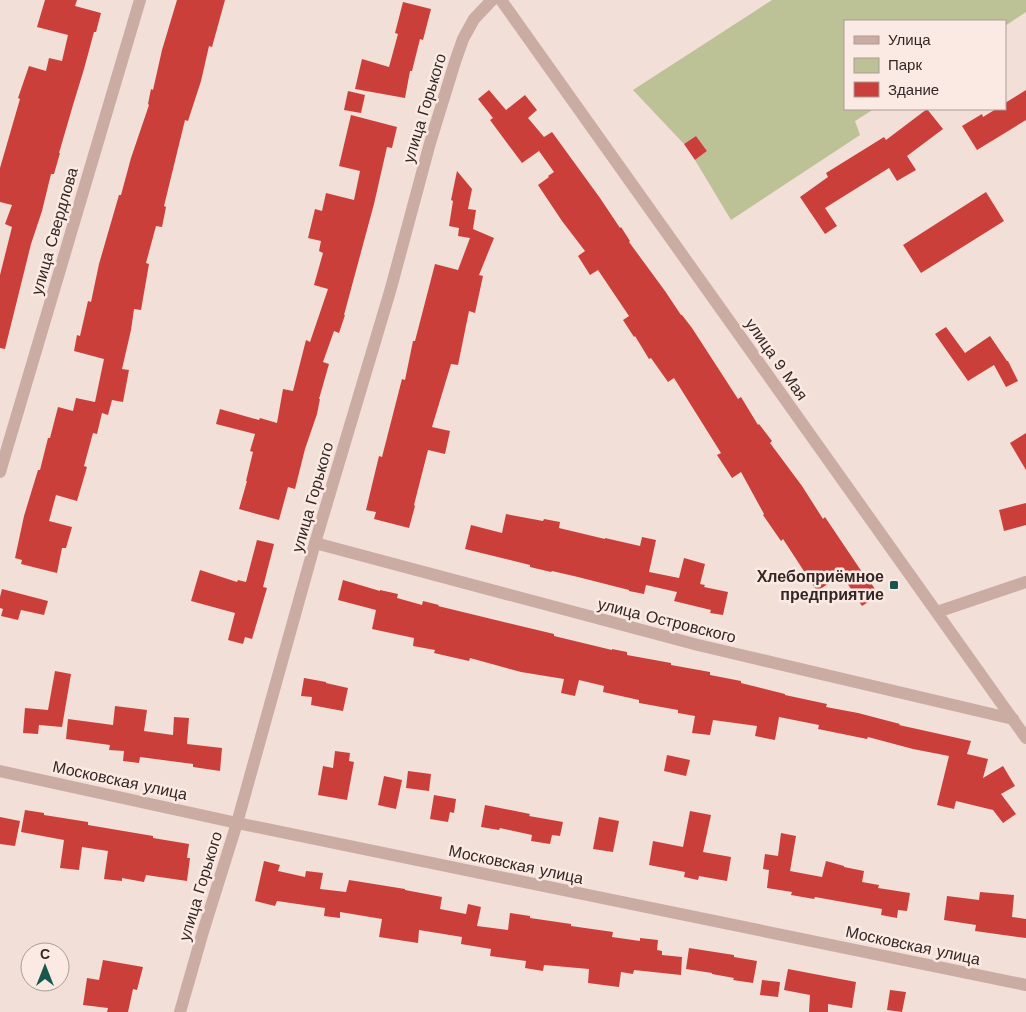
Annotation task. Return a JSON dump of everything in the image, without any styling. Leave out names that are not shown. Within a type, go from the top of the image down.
[{"type":"street","name":"улица Свердлова","points":[[0,472],[140,0]]},
{"type":"street","name":"улица Горького","points":[[180,1012],[390,288],[430,143],[463,39],[474,19],[492,0]]},
{"type":"street","name":"улица 9 Мая","points":[[501,0],[1026,738]]},
{"type":"street","name":"улица Островского","points":[[315,543],[698,645],[1013,719]]},
{"type":"street","points":[[937,612],[1026,582]]},
{"type":"street","name":"Московская улица","points":[[0,771],[236,823],[1026,985]]},
{"type":"green space","points":[[772,0],[1026,0],[1026,12],[1006,25],[1006,20],[844,20],[844,110],[872,110],[855,121],[860,135],[731,220],[695,160],[707,151],[696,136],[684,144],[633,90]]},
{"type":"building","points":[[45,0],[77,0],[75,6],[101,13],[54,174],[51,174],[42,211],[31,244],[5,349],[0,348],[0,275],[12,227],[5,224],[12,205],[0,202],[0,168],[20,99],[18,98],[29,66],[46,71],[49,58],[62,61],[68,35],[37,27]]},
{"type":"building","points":[[177,0],[225,0],[212,47],[209,46],[201,81],[188,121],[185,120],[164,206],[166,207],[162,227],[156,226],[146,263],[149,264],[141,310],[134,309],[122,369],[129,370],[123,402],[112,400],[108,415],[102,413],[97,434],[93,433],[84,466],[87,467],[77,501],[56,495],[49,521],[72,527],[66,548],[62,548],[57,573],[21,564],[22,560],[15,558],[24,516],[38,470],[40,470],[48,438],[50,438],[58,407],[73,411],[76,398],[95,402],[104,359],[74,351],[77,335],[80,336],[88,301],[91,302],[99,264],[119,195],[121,195],[149,105],[151,89],[153,90],[162,50]]},
{"type":"building","points":[[403,2],[431,9],[423,40],[420,39],[412,71],[410,71],[405,98],[355,89],[362,59],[389,67],[398,34],[395,33]]},
{"type":"building","points":[[489,90],[506,110],[525,95],[537,110],[528,118],[544,137],[552,132],[692,328],[738,399],[741,397],[758,425],[772,441],[770,443],[802,486],[823,519],[825,517],[879,595],[862,606],[842,575],[817,591],[783,539],[781,541],[763,515],[741,472],[732,478],[717,455],[721,453],[674,378],[668,382],[651,358],[649,359],[623,320],[629,316],[598,270],[590,275],[578,256],[585,251],[538,185],[554,172],[539,151],[522,163],[490,120],[493,118],[478,99]]},
{"type":"building","points":[[1026,90],[1026,120],[977,150],[962,126],[982,114],[983,117],[994,110],[1006,110],[1006,102]]},
{"type":"building","points":[[348,91],[365,95],[361,113],[344,110]]},
{"type":"building","points":[[926,110],[928,110],[943,129],[907,156],[916,170],[897,181],[889,168],[825,208],[837,226],[825,234],[800,197],[828,177],[826,173],[884,137],[886,140]]},
{"type":"building","points":[[351,115],[397,127],[392,148],[387,147],[345,315],[339,333],[334,331],[323,362],[329,364],[319,399],[317,414],[305,449],[295,489],[288,487],[279,520],[239,509],[247,481],[253,452],[250,451],[255,434],[216,424],[220,409],[277,423],[283,389],[293,391],[306,340],[310,342],[328,289],[314,285],[323,253],[319,251],[321,241],[308,238],[315,209],[322,211],[326,193],[354,200],[360,171],[339,166]]},
{"type":"building","points":[[696,136],[707,151],[695,160],[684,144]]},
{"type":"building","points":[[457,171],[472,189],[468,209],[476,210],[473,229],[494,238],[479,275],[483,276],[475,313],[469,311],[458,365],[451,364],[432,427],[450,431],[445,454],[428,450],[409,528],[374,519],[376,512],[366,510],[379,456],[382,457],[402,379],[405,380],[413,341],[415,341],[435,264],[458,270],[470,238],[458,236],[459,228],[449,226],[453,201],[451,200]]},
{"type":"building","points":[[986,192],[1004,221],[921,273],[903,245]]},
{"type":"building","points":[[946,327],[965,353],[990,336],[1008,361],[1018,381],[1006,387],[994,365],[968,381],[935,334]]},
{"type":"building","points":[[1026,433],[1026,470],[1010,443]]},
{"type":"building","points":[[1026,503],[1026,525],[1004,531],[999,510]]},
{"type":"building","points":[[506,514],[543,521],[544,519],[560,522],[559,528],[640,546],[642,537],[656,540],[649,572],[679,578],[684,558],[705,564],[700,584],[705,585],[704,587],[728,592],[723,615],[710,613],[711,610],[674,601],[677,592],[646,585],[644,594],[629,591],[465,549],[471,525],[502,533]]},
{"type":"building","points":[[257,540],[274,544],[263,587],[267,588],[252,639],[245,637],[243,644],[228,640],[235,613],[191,601],[200,570],[237,582],[238,580],[246,582]]},
{"type":"building","points":[[343,580],[380,591],[398,594],[397,598],[422,605],[423,601],[554,634],[554,636],[627,652],[627,655],[710,672],[710,675],[741,681],[741,683],[785,695],[827,704],[826,707],[971,741],[967,754],[988,759],[983,778],[1003,766],[1015,786],[1001,794],[1016,814],[1003,823],[993,810],[956,801],[954,809],[937,805],[949,756],[868,737],[867,739],[818,729],[819,725],[779,717],[775,740],[755,736],[757,726],[713,720],[710,735],[692,733],[695,716],[678,713],[678,710],[639,703],[639,700],[603,692],[604,686],[579,680],[575,696],[561,693],[564,679],[521,672],[470,658],[469,661],[434,653],[435,650],[413,646],[414,638],[372,629],[376,610],[338,600]]},
{"type":"building","points":[[2,589],[48,601],[44,615],[21,610],[18,620],[1,616],[3,609],[0,608]]},
{"type":"building","points":[[55,671],[71,674],[62,727],[39,725],[38,734],[23,733],[25,708],[48,710]]},
{"type":"building","points":[[304,678],[348,688],[343,711],[311,705],[312,697],[301,696]]},
{"type":"building","points":[[115,706],[147,710],[144,731],[173,735],[174,717],[189,718],[187,744],[222,748],[220,771],[193,767],[193,764],[140,757],[139,763],[123,761],[124,751],[109,750],[110,745],[66,739],[68,719],[113,725]]},
{"type":"building","points":[[335,751],[350,753],[349,761],[354,762],[347,800],[318,795],[323,766],[333,768]]},
{"type":"building","points":[[667,755],[690,760],[686,776],[664,771]]},
{"type":"building","points":[[408,771],[431,774],[429,791],[406,788]]},
{"type":"building","points":[[384,776],[402,780],[396,809],[378,805]]},
{"type":"building","points":[[434,795],[456,799],[454,813],[450,812],[448,822],[430,819]]},
{"type":"building","points":[[485,805],[563,822],[560,836],[552,835],[550,844],[531,841],[532,835],[500,828],[499,830],[481,827]]},
{"type":"building","points":[[25,810],[88,822],[88,825],[189,844],[187,858],[190,858],[187,881],[146,875],[144,882],[122,878],[122,881],[104,879],[108,851],[82,847],[79,870],[60,868],[64,840],[21,832]]},
{"type":"building","points":[[690,811],[711,815],[703,852],[731,857],[727,881],[699,876],[698,880],[684,877],[685,872],[649,865],[653,841],[683,847]]},
{"type":"building","points":[[0,817],[20,821],[15,846],[0,844]]},
{"type":"building","points":[[599,817],[619,821],[613,852],[593,849]]},
{"type":"building","points":[[781,833],[796,836],[790,871],[822,877],[826,861],[864,871],[862,882],[879,885],[878,888],[910,893],[907,911],[898,910],[897,918],[881,915],[882,909],[815,897],[814,899],[791,895],[792,892],[767,888],[769,870],[763,869],[765,854],[778,856]]},
{"type":"building","points":[[264,861],[280,865],[278,871],[305,877],[306,871],[323,873],[320,889],[346,892],[349,880],[442,897],[440,909],[466,914],[468,904],[481,907],[477,926],[508,930],[510,913],[571,924],[571,926],[613,932],[612,937],[640,941],[640,938],[658,940],[657,950],[662,951],[662,955],[682,957],[681,975],[634,970],[633,974],[621,972],[619,987],[588,983],[589,969],[544,965],[543,971],[525,968],[526,961],[490,956],[491,949],[461,944],[462,937],[419,930],[418,943],[379,937],[382,919],[340,912],[340,918],[324,916],[325,908],[277,901],[275,906],[255,901]]},
{"type":"building","points":[[980,892],[1014,895],[1012,917],[1026,919],[1026,938],[975,931],[976,925],[944,920],[947,896],[979,900]]},
{"type":"building","points":[[689,948],[734,955],[734,957],[757,961],[753,983],[686,969]]},
{"type":"building","points":[[103,960],[143,967],[137,990],[133,989],[128,1012],[107,1012],[108,1008],[83,1005],[87,978],[99,980]]},
{"type":"building","points":[[788,969],[856,982],[852,1008],[828,1004],[828,1012],[809,1012],[810,995],[784,990]]},
{"type":"building","points":[[762,980],[780,982],[778,997],[760,995]]},
{"type":"building","points":[[890,990],[906,992],[902,1012],[887,1010]]},
{"type":"place","name":"Хлебоприёмное предприятие","points":[[894,585]]}]
